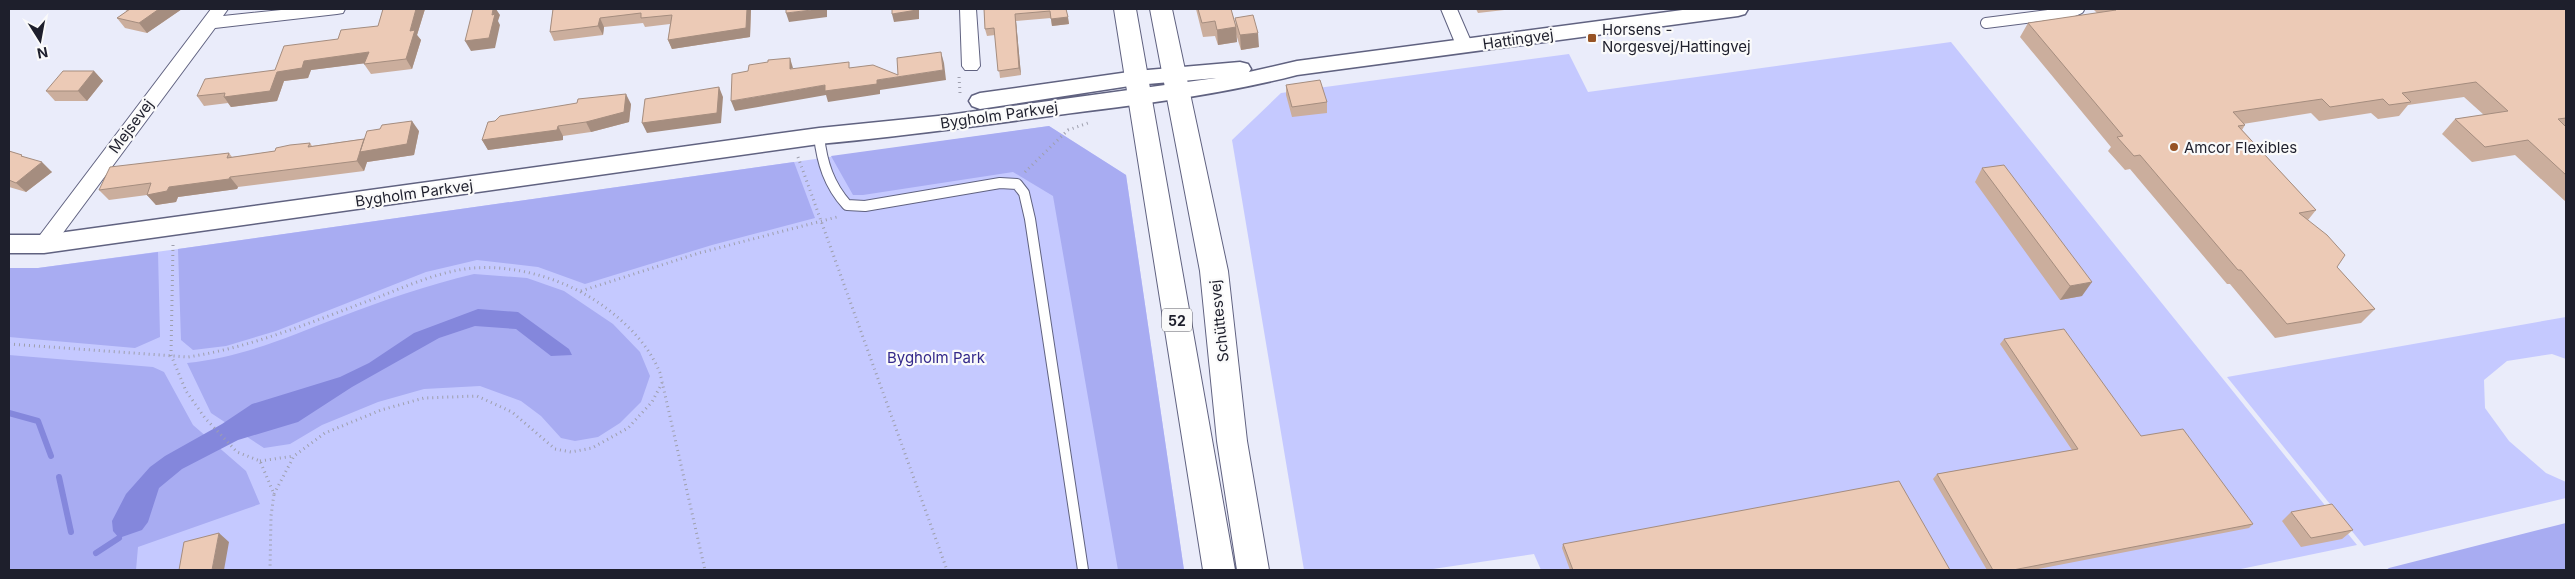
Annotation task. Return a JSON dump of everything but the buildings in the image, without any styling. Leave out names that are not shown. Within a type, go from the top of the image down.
[{"type":"main road","name":"52","points":[[1125,9],[1219,570]]},
{"type":"main road","name":"Schüttesvej","points":[[1161,9],[1214,271],[1232,441],[1252,570]]},
{"type":"street","points":[[214,16],[337,9]]},
{"type":"street","points":[[968,9],[971,66]]},
{"type":"street","points":[[1449,9],[1464,46]]},
{"type":"street","name":"Hattingvej","points":[[1176,83],[1253,80],[1297,68],[1738,9]]},
{"type":"street","name":"Mejsevej","points":[[44,244],[214,16]]},
{"type":"street","name":"Bygholm Parkvej","points":[[819,136],[878,117],[960,104],[1176,83]]},
{"type":"street","name":"Bygholm Parkvej","points":[[9,244],[44,244],[819,136],[877,132],[1107,101],[1138,87]]},
{"type":"lane","points":[[1986,23],[2072,12],[2079,9]]},
{"type":"lane","points":[[819,136],[821,160],[837,195],[846,205],[865,206],[1000,183],[1017,184],[1024,193],[1030,219],[1083,570]]},
{"type":"path","points":[[960,104],[959,73],[971,66]]},
{"type":"path","points":[[1017,184],[1021,177],[1047,149],[1068,130],[1109,116],[1107,101]]},
{"type":"path","points":[[794,140],[799,161],[947,570]]},
{"type":"path","points":[[581,291],[699,253],[821,222]]},
{"type":"path","points":[[181,226],[173,246],[171,355],[186,391],[204,418],[237,452],[260,461],[294,456]]},
{"type":"path","points":[[9,344],[188,357],[271,337],[434,276],[474,268],[534,272],[581,291],[614,313],[653,356],[662,383],[705,570]]},
{"type":"path","points":[[270,570],[271,516],[274,494],[294,456],[326,433],[381,410],[424,398],[477,396],[512,412],[555,449],[571,452],[592,448],[628,428],[652,402],[662,383]]},
{"type":"path","points":[[260,461],[274,494]]},
{"type":"green space","points":[[1951,42],[2357,545],[2236,570],[1541,570],[1534,554],[1426,570],[1304,570],[1232,140],[1281,93],[1569,54],[1588,92]]},
{"type":"green space","name":"Bygholm Park","points":[[1049,126],[1126,175],[1184,570],[9,570],[9,268],[38,268],[178,249]]},
{"type":"green space","points":[[2566,317],[2566,359],[2552,354],[2507,361],[2484,380],[2485,408],[2509,441],[2546,473],[2566,482],[2566,498],[2364,546],[2227,377]]},
{"type":"shaded area","points":[[1049,126],[1126,175],[1184,570],[1118,570],[1053,196],[1013,172],[853,195],[831,156]]},
{"type":"shaded area","points":[[794,162],[815,218],[712,245],[585,284],[538,267],[477,260],[426,272],[276,331],[226,346],[193,350],[181,340],[178,249]]},
{"type":"shaded area","points":[[158,252],[160,337],[135,348],[9,337],[9,268],[38,268]]},
{"type":"shaded area","points":[[474,274],[527,278],[564,291],[613,324],[640,352],[650,376],[641,402],[620,423],[598,437],[575,441],[561,438],[541,416],[521,401],[480,386],[424,389],[378,402],[322,425],[290,444],[264,448],[211,413],[187,363],[246,351],[390,299]]},
{"type":"shaded area","points":[[478,309],[518,312],[569,349],[572,355],[551,356],[516,329],[475,326],[439,338],[352,387],[298,422],[238,440],[182,469],[159,488],[148,522],[142,530],[119,538],[113,531],[112,521],[126,494],[150,467],[165,456],[222,424],[252,404],[340,377],[369,363],[414,333]]},
{"type":"shaded area","points":[[9,355],[153,367],[164,372],[193,425],[246,471],[260,504],[138,547],[136,570],[9,570]]},
{"type":"shaded area","points":[[2566,523],[2566,570],[2386,570],[2389,568]]},
{"type":"waterway","points":[[9,413],[38,421],[51,456]]},
{"type":"waterway","points":[[59,477],[71,532]]},
{"type":"waterway","points":[[96,553],[119,538]]},
{"type":"place","name":"Horsens - Norgesvej/Hattingvej","points":[[1592,38]]},
{"type":"place","name":"Amcor Flexibles","points":[[2174,147]]}]
